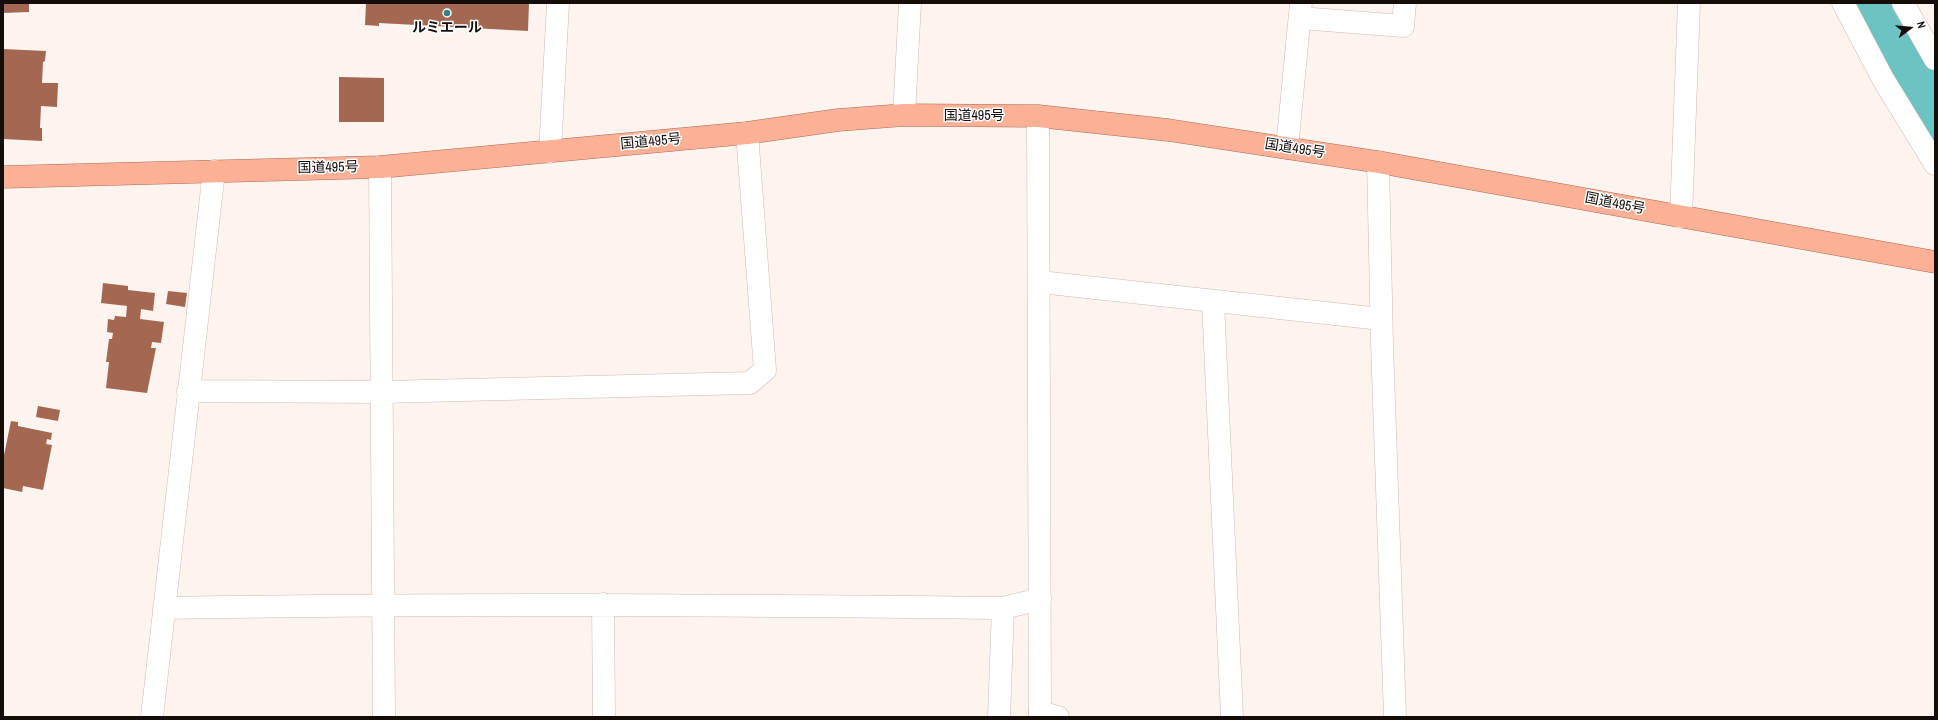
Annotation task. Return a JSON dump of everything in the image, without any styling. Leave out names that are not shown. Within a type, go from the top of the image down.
[{"type":"highway","name":"国道495号","points":[[3,177],[380,167],[747,133],[838,120],[904,115],[1038,116],[1168,130],[1378,162],[1935,262]]},
{"type":"street","points":[[550,152],[558,3]]},
{"type":"street","points":[[904,115],[910,3]]},
{"type":"street","points":[[1287,148],[1301,11],[1403,26],[1405,3]]},
{"type":"street","points":[[1681,217],[1689,3]]},
{"type":"street","points":[[1843,3],[1882,79],[1935,164]]},
{"type":"street","points":[[1903,3],[1935,59]]},
{"type":"street","points":[[1038,116],[1040,282],[1040,599],[1046,715]]},
{"type":"street","points":[[188,391],[383,392],[750,383],[764,370],[747,133]]},
{"type":"street","points":[[1378,162],[1381,319],[1395,717]]},
{"type":"street","points":[[380,167],[383,392],[384,717]]},
{"type":"street","points":[[152,717],[214,171]]},
{"type":"street","points":[[1040,282],[1381,319]]},
{"type":"street","points":[[1214,301],[1232,717]]},
{"type":"street","points":[[164,608],[384,604],[603,604],[1003,608],[1040,599]]},
{"type":"street","points":[[603,604],[604,717]]},
{"type":"street","points":[[999,717],[1003,608]]},
{"type":"building","points":[[3,3],[29,3],[29,12],[3,13]]},
{"type":"building","name":"ルミエール","points":[[366,3],[529,3],[528,31],[379,23],[379,26],[365,25]]},
{"type":"building","points":[[3,49],[46,51],[45,61],[43,62],[42,83],[58,83],[57,107],[41,106],[40,128],[42,128],[42,141],[3,139]]},
{"type":"building","points":[[339,77],[384,78],[384,122],[339,122]]},
{"type":"building","points":[[103,283],[128,286],[128,290],[155,293],[153,311],[141,309],[140,319],[164,322],[161,343],[152,342],[151,348],[156,348],[147,393],[106,388],[109,362],[106,362],[109,339],[112,339],[113,333],[107,332],[108,319],[114,320],[115,316],[126,317],[127,306],[101,303]]},
{"type":"building","points":[[168,291],[187,293],[185,307],[166,304]]},
{"type":"building","points":[[38,406],[60,410],[58,421],[36,417]]},
{"type":"building","points":[[11,421],[18,422],[18,426],[52,433],[51,440],[47,439],[46,444],[52,445],[43,490],[23,486],[22,492],[3,488],[3,460]]},
{"type":"waterway","points":[[1865,3],[1935,118]]},
{"type":"place","name":"ルミエール","points":[[447,13]]}]
